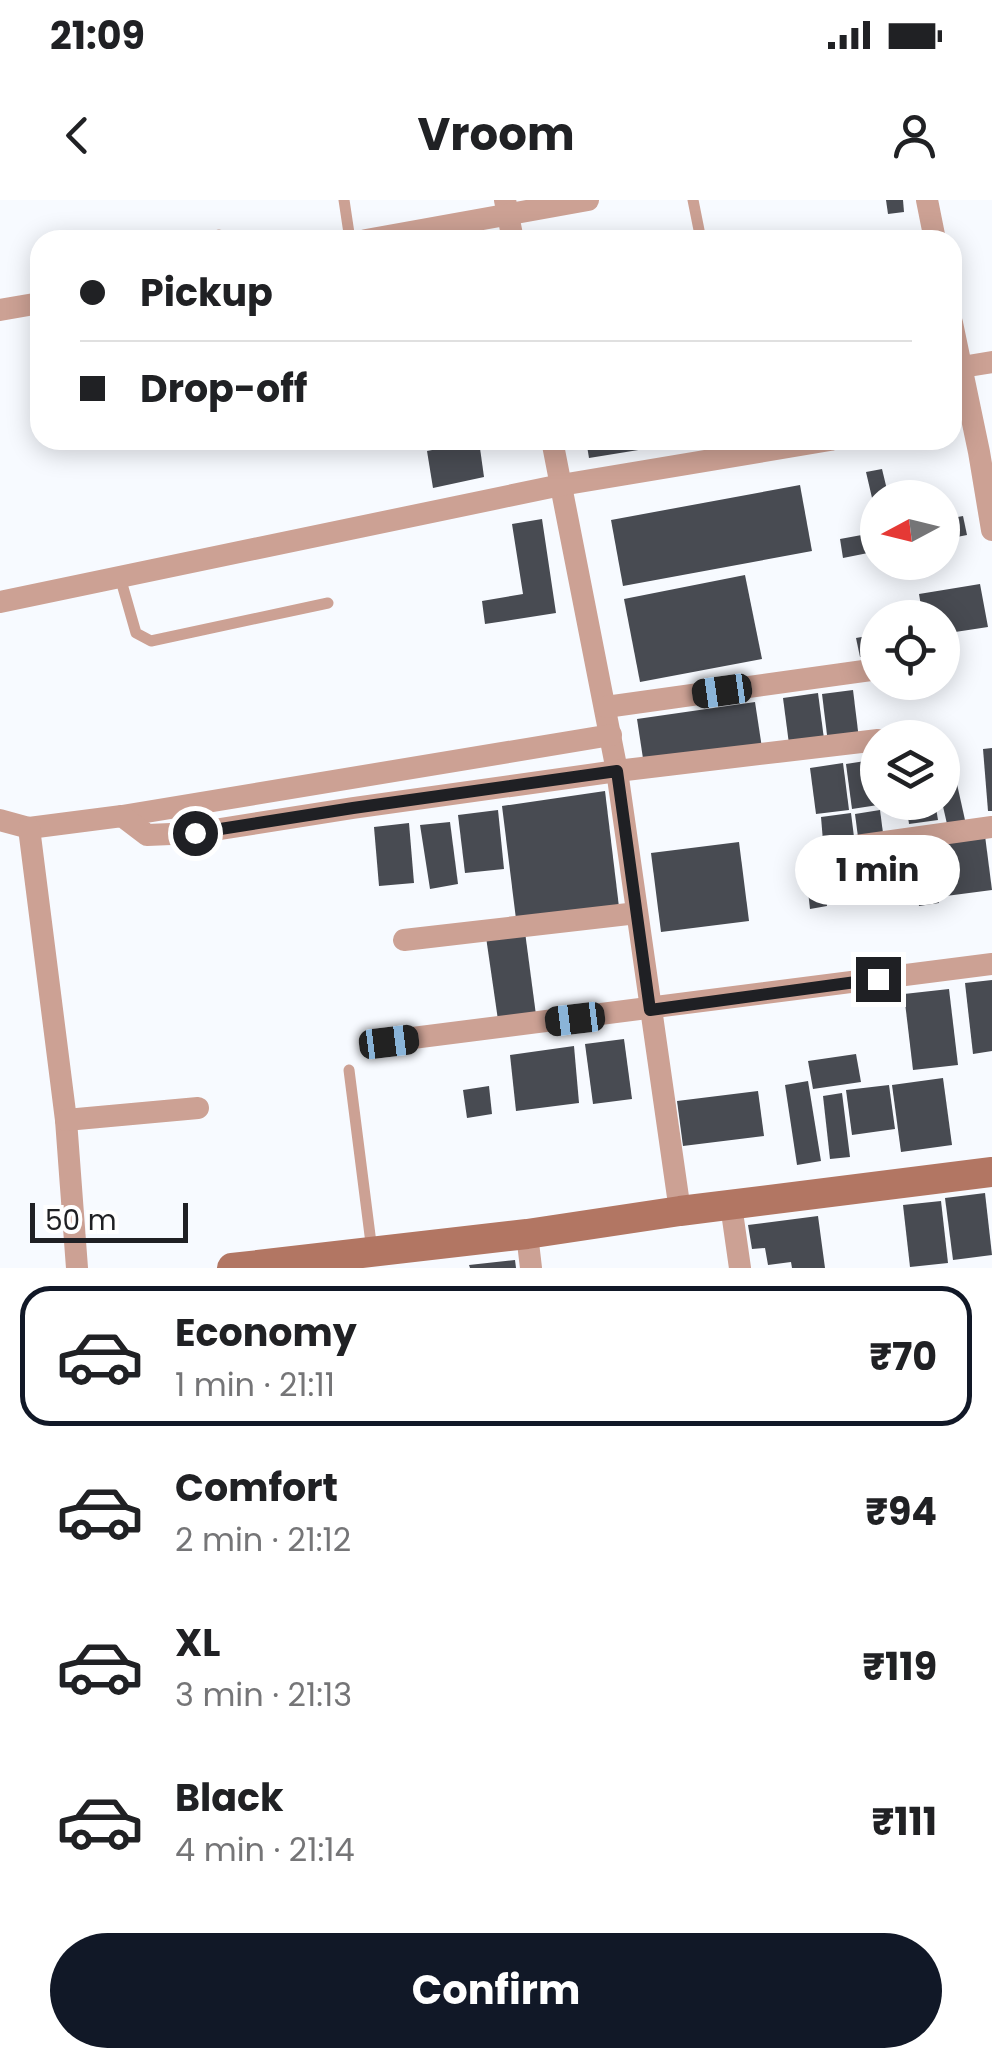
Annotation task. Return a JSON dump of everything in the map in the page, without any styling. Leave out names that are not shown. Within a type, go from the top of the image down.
[{"type":"street","points":[[438,230],[506,206],[588,200]]},
{"type":"street","points":[[927,200],[933,230]]},
{"type":"street","points":[[0,310],[30,304]]},
{"type":"street","points":[[992,362],[962,366],[962,418],[986,451],[992,526]]},
{"type":"street","points":[[554,450],[617,771],[680,1210]]},
{"type":"street","points":[[0,602],[561,485],[770,450]]},
{"type":"street","points":[[606,708],[860,671]]},
{"type":"street","points":[[0,820],[29,828],[122,816],[610,735]]},
{"type":"street","points":[[122,816],[147,835],[195,833],[617,771],[860,742]]},
{"type":"street","points":[[842,848],[992,826]]},
{"type":"street","points":[[29,828],[66,1120],[77,1268]]},
{"type":"street","points":[[404,940],[637,913]]},
{"type":"street","points":[[389,1042],[992,964]]},
{"type":"street","points":[[66,1120],[198,1108]]},
{"type":"street","points":[[232,1268],[527,1234],[680,1210],[992,1172]]},
{"type":"street","points":[[732,1205],[740,1268]]},
{"type":"street","points":[[527,1234],[531,1268]]},
{"type":"lane","points":[[344,200],[348,230]]},
{"type":"lane","points":[[692,200],[699,230]]},
{"type":"lane","points":[[120,577],[136,633],[151,641],[328,603]]},
{"type":"lane","points":[[350,1070],[372,1251]]},
{"type":"building","points":[[886,200],[903,200],[904,212],[888,214]]},
{"type":"building","points":[[480,450],[484,477],[433,488],[427,451]]},
{"type":"building","points":[[588,450],[638,450],[589,458]]},
{"type":"building","points":[[882,469],[885,480],[868,480],[866,472]]},
{"type":"building","points":[[800,485],[812,551],[623,586],[611,520]]},
{"type":"building","points":[[963,516],[967,535],[960,536]]},
{"type":"building","points":[[542,519],[556,613],[485,624],[482,601],[523,594],[512,524]]},
{"type":"building","points":[[860,535],[860,555],[843,558],[840,539]]},
{"type":"building","points":[[745,575],[762,659],[640,682],[624,599]]},
{"type":"building","points":[[980,584],[988,627],[960,631],[960,600],[920,600],[919,594]]},
{"type":"building","points":[[853,690],[859,739],[828,743],[822,694]]},
{"type":"building","points":[[818,693],[824,739],[789,744],[783,698]]},
{"type":"building","points":[[755,702],[762,748],[644,765],[637,719]]},
{"type":"building","points":[[992,748],[992,811],[988,811],[983,749]]},
{"type":"building","points":[[860,762],[860,808],[852,809],[846,764]]},
{"type":"building","points":[[843,763],[849,810],[816,814],[810,768]]},
{"type":"building","points":[[605,791],[619,907],[516,919],[502,806]]},
{"type":"building","points":[[960,798],[965,820],[947,824],[946,820],[960,820]]},
{"type":"building","points":[[498,810],[504,869],[465,873],[458,815]]},
{"type":"building","points":[[851,813],[854,837],[823,841],[821,817]]},
{"type":"building","points":[[860,813],[860,820],[881,820],[883,833],[858,837],[855,814]]},
{"type":"building","points":[[450,822],[458,884],[430,889],[420,825]]},
{"type":"building","points":[[409,823],[414,883],[379,886],[374,827]]},
{"type":"building","points":[[984,828],[992,890],[946,896],[938,834]]},
{"type":"building","points":[[739,842],[749,921],[661,932],[651,853]]},
{"type":"building","points":[[931,842],[939,903],[919,906],[911,845]]},
{"type":"building","points":[[887,876],[890,895],[853,901],[850,883]]},
{"type":"building","points":[[825,880],[827,906],[810,909],[807,882]]},
{"type":"building","points":[[847,882],[849,903],[830,905],[828,885]]},
{"type":"building","points":[[525,932],[536,1015],[498,1020],[486,937]]},
{"type":"building","points":[[992,980],[992,1051],[973,1054],[965,983]]},
{"type":"building","points":[[949,989],[958,1065],[913,1070],[904,994]]},
{"type":"building","points":[[624,1039],[632,1099],[593,1104],[585,1044]]},
{"type":"building","points":[[574,1046],[579,1103],[516,1111],[510,1055]]},
{"type":"building","points":[[856,1054],[861,1082],[813,1089],[808,1061]]},
{"type":"building","points":[[943,1078],[952,1145],[901,1152],[892,1085]]},
{"type":"building","points":[[808,1081],[821,1161],[797,1165],[785,1085]]},
{"type":"building","points":[[889,1085],[895,1129],[852,1135],[846,1090]]},
{"type":"building","points":[[489,1086],[492,1114],[467,1118],[463,1090]]},
{"type":"building","points":[[758,1091],[764,1136],[683,1146],[677,1101]]},
{"type":"building","points":[[842,1093],[850,1157],[830,1159],[823,1096]]},
{"type":"building","points":[[985,1193],[992,1255],[953,1260],[945,1198]]},
{"type":"building","points":[[941,1201],[948,1263],[910,1267],[903,1205]]},
{"type":"building","points":[[818,1216],[825,1268],[792,1268],[791,1262],[768,1265],[765,1248],[752,1249],[748,1225]]},
{"type":"building","points":[[515,1260],[516,1268],[469,1265]]},
{"type":"route","points":[[195,833],[617,771],[650,1010],[878,979]]}]
